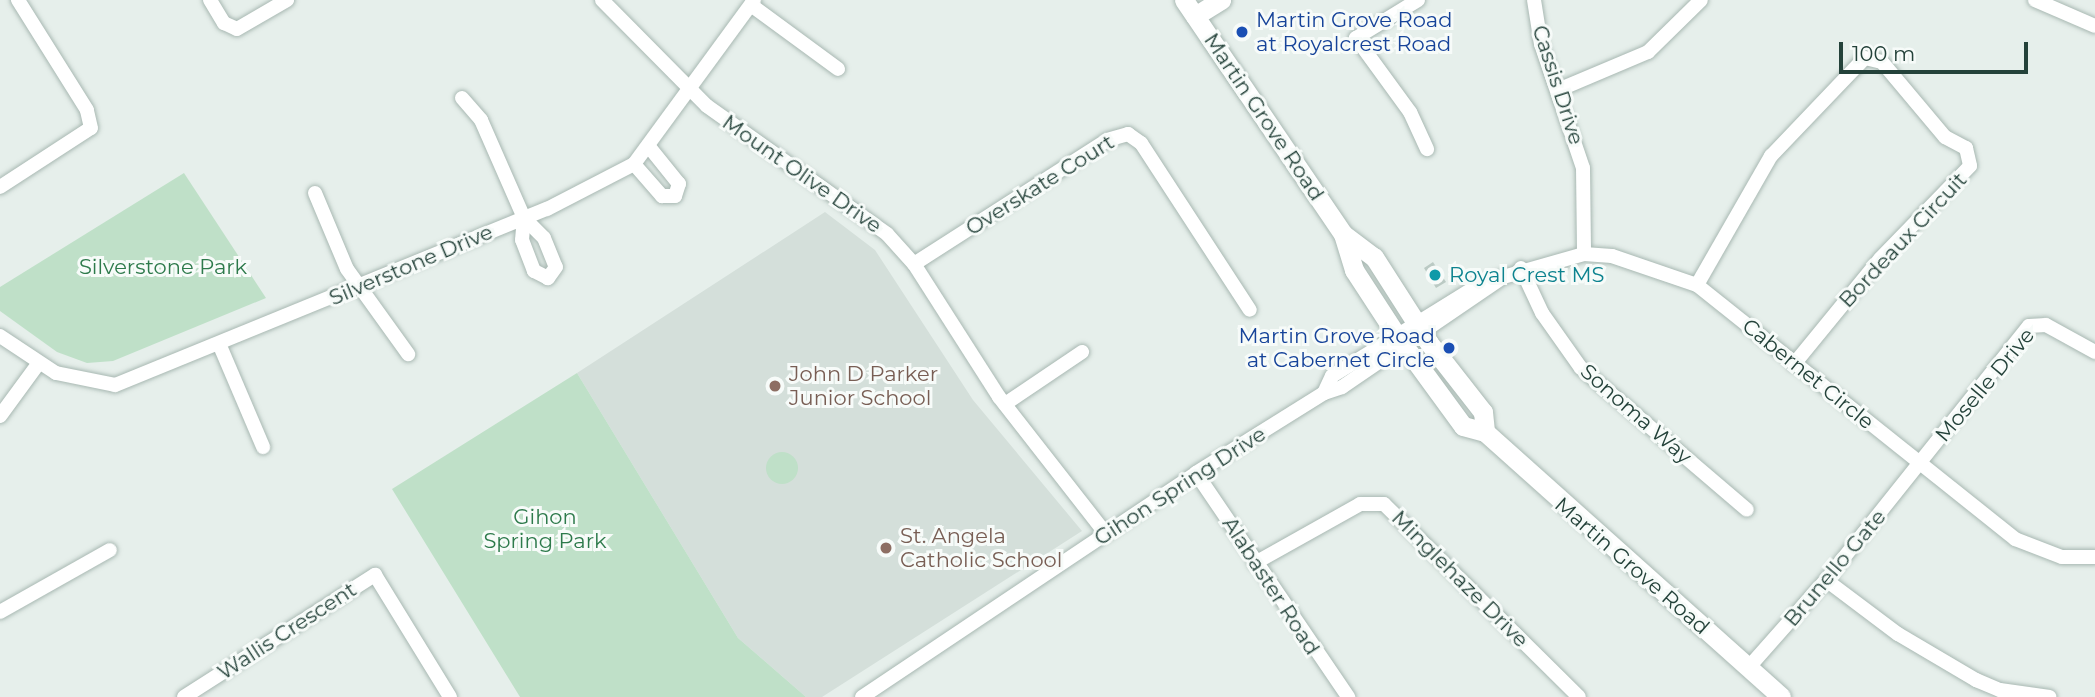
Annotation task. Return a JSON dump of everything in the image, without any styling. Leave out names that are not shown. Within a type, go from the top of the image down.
[{"type":"main road","points":[[1190,8],[1221,0]]},
{"type":"main road","name":"Martin Grove Road","points":[[1190,8],[1343,234],[1354,270],[1399,340],[1463,426],[1485,432],[1577,520],[1781,697]]},
{"type":"main road","name":"Martin Grove Road","points":[[1343,234],[1374,257],[1418,327],[1483,412],[1485,432]]},
{"type":"street","points":[[0,187],[90,128],[87,110],[18,0]]},
{"type":"street","points":[[210,0],[224,23],[237,29],[287,0]]},
{"type":"street","name":"Mount Olive Drive","points":[[602,0],[691,90],[869,219],[914,264],[1005,404],[1106,534]]},
{"type":"street","points":[[1418,0],[1356,38],[1410,112],[1427,149]]},
{"type":"street","name":"Cassis Drive","points":[[1534,0],[1541,44],[1583,168],[1584,254]]},
{"type":"street","points":[[1558,90],[1648,52],[1702,0]]},
{"type":"street","points":[[2035,0],[2095,26]]},
{"type":"street","points":[[752,2],[838,69]]},
{"type":"street","name":"Silverstone Drive","points":[[0,336],[37,364],[75,381],[115,385],[220,346],[524,218],[634,164],[650,148],[752,2]]},
{"type":"street","name":"Bordeaux Circuit","points":[[1697,285],[1771,156],[1865,58],[1882,62],[1945,137],[1966,148],[1970,166],[1881,259],[1794,364]]},
{"type":"street","points":[[462,98],[481,120],[524,218]]},
{"type":"street","name":"Overskate Court","points":[[914,264],[1107,140],[1128,134],[1141,143],[1250,310]]},
{"type":"street","points":[[634,164],[662,196],[675,197],[679,184],[650,148]]},
{"type":"street","points":[[315,193],[345,264],[408,354]]},
{"type":"street","name":"Cabernet Circle","points":[[1418,327],[1521,268],[1584,254],[1626,260],[1697,285],[1919,467],[2015,539],[2062,557],[2095,557]]},
{"type":"street","name":"Sonoma Way","points":[[1521,268],[1542,313],[1581,368],[1747,510]]},
{"type":"street","name":"Moselle Drive","points":[[1919,467],[2029,326],[2046,325],[2095,352]]},
{"type":"street","name":"Gihon Spring Drive","points":[[862,697],[1196,473],[1324,393],[1332,376],[1418,327]]},
{"type":"street","points":[[220,346],[263,447]]},
{"type":"street","points":[[1005,404],[1082,352]]},
{"type":"street","points":[[0,416],[37,364]]},
{"type":"street","name":"Brunello Gate","points":[[1749,667],[1826,580],[1919,467]]},
{"type":"street","name":"Alabaster Road","points":[[1196,473],[1348,697]]},
{"type":"street","name":"Minglehaze Drive","points":[[1255,563],[1360,504],[1384,504],[1578,697]]},
{"type":"street","points":[[2,608],[110,550]]},
{"type":"street","name":"Wallis Crescent","points":[[184,697],[375,575],[450,697]]},
{"type":"street","points":[[1826,580],[1898,634],[1976,680],[2000,690],[2050,697]]},
{"type":"shaded area","points":[[825,212],[875,250],[973,400],[1082,531],[822,697],[806,697],[738,638],[577,373]]},
{"type":"green space","name":"Silverstone Park","points":[[184,173],[266,298],[113,361],[87,363],[57,352],[0,311],[0,287]]},
{"type":"green space","name":"Gihon Spring Park","points":[[577,373],[738,638],[806,697],[520,697],[392,489]]},
{"type":"green space","points":[[782,452],[793,457],[798,468],[793,479],[782,484],[771,479],[766,468],[771,457]]},
{"type":"building","name":"Royal Crest MS","points":[[1433,262],[1446,282],[1436,288],[1424,268]]},
{"type":"place","name":"Martin Grove Road at Royalcrest Road","points":[[1242,32]]},
{"type":"place","name":"Royal Crest MS","points":[[1435,275]]},
{"type":"place","name":"Martin Grove Road at Cabernet Circle","points":[[1449,348]]},
{"type":"place","name":"John D Parker Junior School","points":[[775,386]]},
{"type":"place","name":"St. Angela Catholic School","points":[[886,548]]}]
